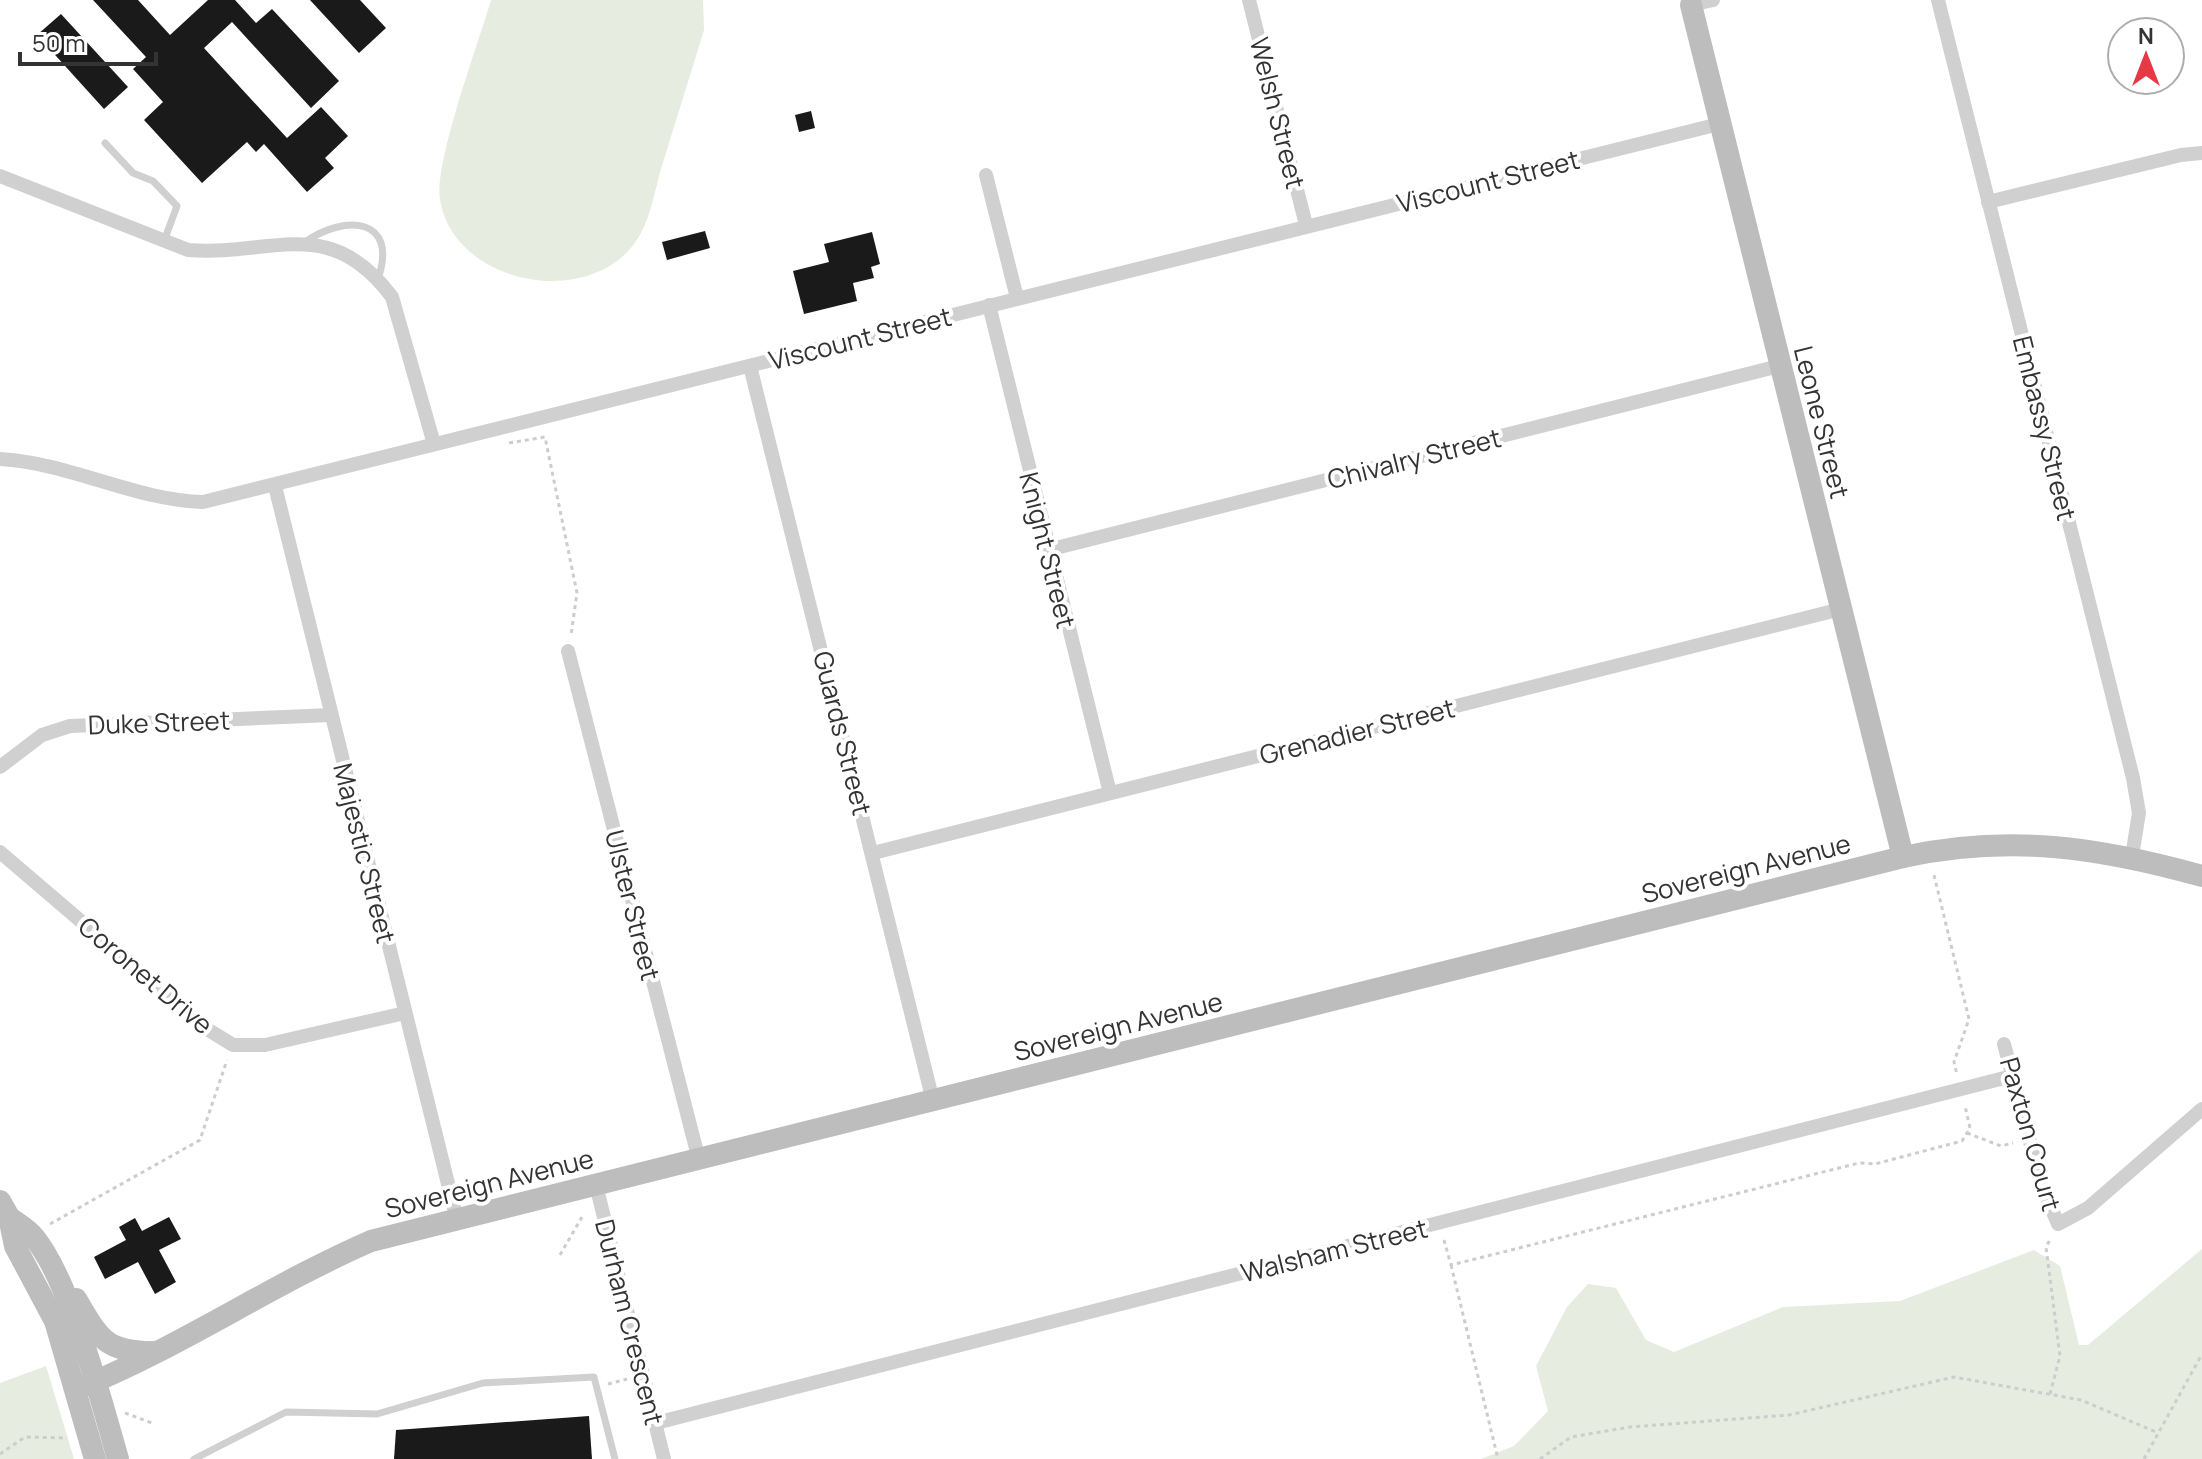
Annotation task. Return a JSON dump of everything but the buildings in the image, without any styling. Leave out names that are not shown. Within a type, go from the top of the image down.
[{"type":"street","name":"Welsh Street","points":[[1249,0],[1306,225]]},
{"type":"street","points":[[1690,3],[1713,0]]},
{"type":"street","name":"Embassy Street","points":[[1938,0],[2136,789],[2139,823],[2132,856]]},
{"type":"street","name":"Leone Street","points":[[1690,3],[1903,857]]},
{"type":"street","name":"Viscount Street","points":[[0,459],[53,467],[184,501],[203,502],[1719,124]]},
{"type":"street","points":[[1988,202],[2181,155],[2202,153]]},
{"type":"street","points":[[986,175],[1017,298]]},
{"type":"street","points":[[0,176],[188,250],[220,253],[305,242],[354,260],[378,279],[392,297],[401,319],[434,444]]},
{"type":"street","name":"Knight Street","points":[[989,305],[1110,793]]},
{"type":"street","name":"Guards Street","points":[[750,366],[933,1101]]},
{"type":"street","name":"Chivalry Street","points":[[1048,550],[1779,366]]},
{"type":"street","name":"Majestic Street","points":[[275,486],[457,1220]]},
{"type":"street","name":"Grenadier Street","points":[[873,853],[1841,609]]},
{"type":"street","name":"Ulster Street","points":[[568,651],[699,1160]]},
{"type":"street","name":"Duke Street","points":[[0,767],[42,735],[70,726],[331,715]]},
{"type":"street","name":"Sovereign Avenue","points":[[86,1385],[327,1260],[371,1241],[1903,857],[1985,844],[2066,847],[2132,856],[2202,876]]},
{"type":"street","name":"Coronet Drive","points":[[0,852],[207,1029],[233,1045],[265,1045],[405,1013]]},
{"type":"street","name":"Paxton Court","points":[[2004,1044],[2041,1183],[2058,1224]]},
{"type":"street","name":"Walsham Street","points":[[656,1423],[2012,1076]]},
{"type":"street","points":[[2058,1224],[2088,1208],[2202,1109]]},
{"type":"street","name":"Durham Crescent","points":[[596,1185],[664,1459]]},
{"type":"street","points":[[3,1214],[33,1236],[58,1281],[86,1385],[89,1433],[95,1459]]},
{"type":"street","points":[[3,1214],[15,1246],[86,1385],[118,1459]]},
{"type":"street","points":[[58,1281],[76,1298],[98,1336],[115,1349],[153,1352]]},
{"type":"lane","points":[[105,143],[133,173],[153,181],[177,206],[164,241]]},
{"type":"lane","points":[[305,242],[323,230],[338,226],[356,224],[371,228],[382,244],[386,257],[378,279]]},
{"type":"lane","points":[[194,1459],[286,1412],[377,1414],[483,1383],[594,1377],[615,1459]]},
{"type":"path","points":[[505,427],[509,445],[545,437],[577,593],[568,651]]},
{"type":"path","points":[[1934,875],[1969,1019],[1954,1062],[1959,1080]]},
{"type":"path","points":[[33,1236],[200,1140],[233,1045]]},
{"type":"path","points":[[1451,1265],[1859,1163],[1875,1164],[1962,1141],[1970,1128],[1964,1103]]},
{"type":"path","points":[[1967,1133],[2001,1146],[2019,1141]]},
{"type":"path","points":[[560,1255],[582,1217]]},
{"type":"path","points":[[2050,1394],[2060,1356],[2046,1247],[2058,1224]]},
{"type":"path","points":[[1444,1240],[1498,1459]]},
{"type":"path","points":[[2144,1459],[2156,1432],[2202,1354]]},
{"type":"path","points":[[596,1387],[643,1375]]},
{"type":"path","points":[[1540,1459],[1571,1437],[1630,1427],[1789,1415],[1954,1377],[2081,1400],[2156,1432]]},
{"type":"path","points":[[0,1454],[25,1437],[75,1438],[89,1433]]},
{"type":"shaded area","points":[[491,0],[703,0],[704,30],[644,226],[621,258],[594,274],[563,280],[530,279],[499,270],[472,253],[451,230],[440,200],[444,159]]},
{"type":"shaded area","points":[[2202,1249],[2202,1459],[1481,1459],[1514,1446],[1548,1411],[1536,1366],[1567,1307],[1588,1284],[1616,1288],[1646,1340],[1674,1352],[1783,1307],[1900,1301],[2034,1250],[2060,1266],[2079,1345],[2088,1345]]},
{"type":"shaded area","points":[[46,1366],[74,1459],[0,1459],[0,1383]]}]
